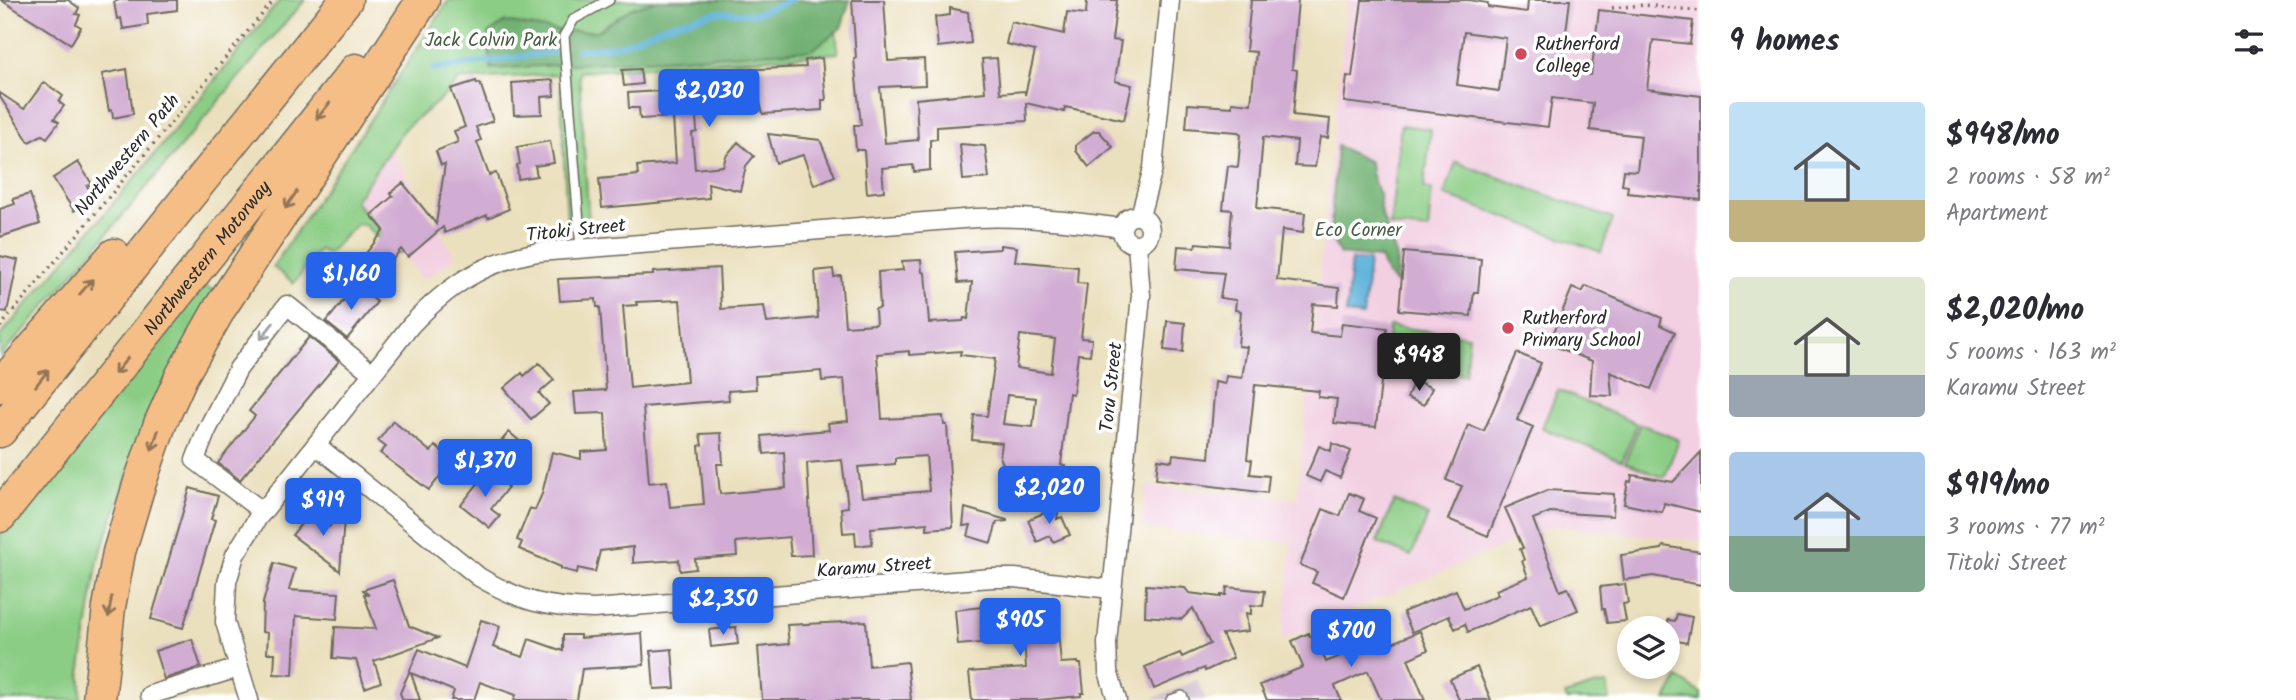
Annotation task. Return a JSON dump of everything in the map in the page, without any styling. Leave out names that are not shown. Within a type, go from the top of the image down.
[{"type":"highway","points":[[0,386],[343,0]]},
{"type":"highway","points":[[0,431],[343,0]]},
{"type":"highway","name":"Northwestern Motorway","points":[[0,516],[411,0]]},
{"type":"highway","points":[[99,700],[119,552],[147,460],[182,375],[220,308],[423,0]]},
{"type":"highway","points":[[103,662],[109,700]]},
{"type":"street","points":[[1140,216],[1153,168],[1170,0]]},
{"type":"street","points":[[1140,216],[1149,223],[1150,231],[1147,238],[1137,244],[1126,239],[1122,228],[1128,218],[1140,216]]},
{"type":"street","name":"Titoki Street","points":[[248,700],[225,622],[227,582],[235,555],[263,512],[372,373],[432,303],[473,273],[524,255],[581,248],[986,218],[1091,223],[1122,228]]},
{"type":"street","name":"Toru Street","points":[[1117,700],[1107,662],[1111,589],[1141,295],[1137,244]]},
{"type":"street","points":[[263,512],[195,460],[237,369],[287,305],[372,373]]},
{"type":"street","name":"Karamu Street","points":[[316,445],[479,577],[527,601],[549,605],[594,609],[992,578],[1111,589]]},
{"type":"street","points":[[150,695],[238,668]]},
{"type":"lane","points":[[581,248],[564,36],[574,19],[609,0]]},
{"type":"lane","points":[[1171,700],[1182,695],[1184,700]]},
{"type":"path","name":"Northwestern Path","points":[[0,327],[274,0]]},
{"type":"path","points":[[1612,8],[1644,5],[1701,11]]},
{"type":"shaded area","name":"Rutherford Primary School","points":[[1347,0],[1701,0],[1701,541],[1551,526],[1282,640],[1292,543],[1142,528],[1146,486],[1297,499]]},
{"type":"shaded area","points":[[391,149],[455,257],[424,280],[355,201]]},
{"type":"shaded area","points":[[1197,680],[1206,700],[1150,700]]},
{"type":"green space","points":[[280,0],[305,0],[0,357],[0,336],[140,172]]},
{"type":"green space","name":"Jack Colvin Park","points":[[449,0],[836,0],[834,3],[838,53],[579,72],[589,223],[567,225],[560,74],[459,80],[441,99],[404,129],[355,201],[400,253],[395,255],[365,225],[357,224],[327,254],[320,249],[294,283],[273,267]]},
{"type":"green space","points":[[657,0],[850,0],[841,28],[812,50],[491,69],[488,34],[505,22],[558,31],[597,31],[632,8]]},
{"type":"green space","points":[[1401,125],[1431,129],[1424,188],[1432,190],[1428,230],[1390,226]]},
{"type":"green space","name":"Eco Corner","points":[[1337,146],[1370,162],[1380,198],[1380,210],[1397,258],[1396,283],[1387,275],[1380,258],[1340,254],[1330,236]]},
{"type":"green space","points":[[1456,162],[1613,219],[1601,252],[1444,195]]},
{"type":"green space","points":[[202,283],[219,295],[132,463],[98,560],[81,668],[81,700],[0,700],[0,536]]},
{"type":"green space","points":[[1389,326],[1469,336],[1465,374],[1386,367]]},
{"type":"green space","points":[[1558,390],[1637,424],[1622,461],[1542,428]]},
{"type":"green space","points":[[1640,424],[1679,440],[1664,478],[1625,462]]},
{"type":"green space","points":[[1394,501],[1428,516],[1411,556],[1377,542]]},
{"type":"green space","points":[[1677,679],[1701,693],[1701,700],[1666,700]]},
{"type":"green space","points":[[1607,684],[1610,700],[1567,700],[1565,695],[1593,686]]},
{"type":"water","points":[[1351,260],[1369,261],[1363,316],[1346,314]]},
{"type":"building","points":[[1,0],[68,0],[79,8],[76,14],[80,15],[76,24],[81,27],[71,44]]},
{"type":"building","points":[[177,0],[177,10],[147,14],[148,25],[123,29],[121,18],[117,19],[114,2]]},
{"type":"building","points":[[852,0],[884,0],[888,61],[924,59],[925,85],[880,87],[885,143],[918,140],[916,99],[985,92],[982,59],[997,58],[1000,93],[1025,91],[1025,95],[1035,51],[1006,44],[1011,22],[1064,34],[1067,12],[1086,14],[1087,0],[1117,0],[1112,40],[1121,41],[1115,81],[1132,85],[1124,120],[1065,107],[1064,112],[1026,103],[1027,121],[937,127],[937,139],[930,140],[930,170],[914,172],[913,165],[882,168],[884,191],[867,193],[864,150],[856,150],[854,125],[861,125],[854,59]]},
{"type":"building","points":[[1251,0],[1298,0],[1292,69],[1297,70],[1293,115],[1330,119],[1328,138],[1320,137],[1315,167],[1295,166],[1297,141],[1263,137],[1257,208],[1305,213],[1303,233],[1282,230],[1277,280],[1339,288],[1338,306],[1313,304],[1310,333],[1340,336],[1342,323],[1387,328],[1376,427],[1334,423],[1337,399],[1318,397],[1319,391],[1255,385],[1247,459],[1252,460],[1250,474],[1269,476],[1267,493],[1156,479],[1158,459],[1172,461],[1173,454],[1209,458],[1215,382],[1225,384],[1226,376],[1242,378],[1247,347],[1238,346],[1241,311],[1235,310],[1236,300],[1220,298],[1224,273],[1176,269],[1178,246],[1195,247],[1196,243],[1229,246],[1232,210],[1223,209],[1225,190],[1228,166],[1238,167],[1241,134],[1186,128],[1188,104],[1232,107],[1232,102],[1251,104],[1256,52],[1246,51]]},
{"type":"building","name":"Rutherford College","points":[[1362,0],[1468,0],[1488,3],[1488,7],[1527,12],[1528,0],[1570,0],[1561,72],[1591,75],[1599,10],[1693,21],[1690,44],[1653,40],[1647,89],[1701,96],[1701,200],[1627,193],[1628,186],[1622,185],[1624,170],[1637,171],[1641,136],[1590,130],[1593,103],[1552,98],[1548,127],[1344,102],[1347,76],[1352,77]],"holes":[[[1464,32],[1506,38],[1499,91],[1457,85]]]},
{"type":"building","points":[[950,8],[968,12],[971,43],[938,47],[935,17],[950,15]]},
{"type":"building","points":[[822,58],[826,100],[822,100],[822,110],[763,114],[758,96],[695,99],[697,132],[692,133],[695,169],[723,166],[726,156],[738,142],[754,156],[746,166],[740,191],[708,183],[709,198],[602,208],[599,179],[638,175],[637,166],[676,163],[673,117],[640,119],[639,108],[629,108],[628,93],[674,90],[672,73],[806,67],[805,60]]},
{"type":"building","points":[[127,69],[133,114],[113,118],[112,110],[109,111],[102,74]]},
{"type":"building","points":[[640,69],[642,84],[624,86],[622,70]]},
{"type":"building","points":[[553,80],[554,96],[541,97],[542,114],[514,115],[512,83]]},
{"type":"building","points":[[476,81],[477,84],[480,83],[493,121],[476,127],[481,140],[477,142],[489,175],[496,173],[509,209],[488,218],[487,215],[445,233],[443,227],[408,257],[401,249],[372,285],[353,270],[384,230],[371,215],[393,196],[390,193],[403,183],[436,224],[445,164],[441,165],[436,151],[458,142],[454,131],[465,127],[451,89]]},
{"type":"building","points":[[44,82],[63,96],[59,102],[64,106],[54,119],[59,122],[47,138],[42,135],[29,142],[0,93],[24,109]]},
{"type":"building","points":[[1094,131],[1099,131],[1113,147],[1089,167],[1076,151],[1076,145]]},
{"type":"building","points":[[768,134],[820,140],[835,176],[814,185],[803,155],[776,163]]},
{"type":"building","points":[[550,141],[554,163],[535,166],[537,176],[518,179],[517,165],[520,164],[517,147]]},
{"type":"building","points":[[960,144],[985,146],[989,178],[963,180]]},
{"type":"building","points":[[78,162],[92,184],[87,186],[95,198],[74,211],[53,178]]},
{"type":"building","points":[[30,194],[40,224],[0,237],[0,209],[15,204],[13,199]]},
{"type":"building","points":[[1000,245],[1017,247],[1015,261],[1078,267],[1077,283],[1087,284],[1081,338],[1092,339],[1090,355],[1078,354],[1073,394],[1069,393],[1061,465],[1065,466],[1060,499],[1016,494],[1000,457],[1002,443],[972,440],[974,415],[987,416],[995,359],[960,355],[961,351],[909,355],[909,351],[877,354],[882,419],[943,416],[944,425],[947,425],[953,527],[927,529],[927,523],[871,528],[872,544],[856,546],[855,532],[843,533],[841,508],[848,507],[842,460],[807,463],[812,555],[791,556],[789,537],[736,542],[737,556],[695,559],[696,569],[680,571],[679,560],[633,563],[633,547],[600,551],[595,572],[578,568],[577,573],[561,569],[519,549],[522,542],[517,540],[530,508],[535,510],[542,494],[552,452],[581,459],[581,452],[607,450],[605,413],[576,414],[574,392],[606,390],[600,307],[597,307],[596,299],[560,301],[558,279],[653,275],[653,272],[719,268],[721,309],[764,306],[767,323],[818,318],[815,271],[833,269],[834,277],[841,276],[845,326],[876,324],[875,309],[880,308],[878,272],[903,270],[902,261],[921,260],[922,272],[925,273],[929,323],[963,321],[964,318],[968,319],[972,282],[958,283],[955,252],[1000,249]],"holes":[[[680,300],[687,382],[630,388],[623,306],[637,305],[636,302]],[[1020,335],[1055,339],[1051,373],[1016,368]],[[821,371],[822,381],[844,379],[848,421],[828,423],[829,430],[762,436],[764,454],[784,452],[786,488],[720,494],[717,464],[723,464],[721,433],[700,434],[704,504],[670,507],[667,481],[649,483],[643,407],[729,400],[728,391],[756,389],[755,376]],[[1007,395],[1036,398],[1033,427],[1003,424]],[[926,456],[929,491],[862,497],[858,467],[895,464],[895,458]]]},
{"type":"building","points":[[1404,252],[1481,259],[1478,292],[1474,292],[1471,316],[1399,310]]},
{"type":"building","points":[[0,256],[18,260],[7,312],[0,311]]},
{"type":"building","points":[[356,285],[377,302],[347,339],[326,322]]},
{"type":"building","points":[[1586,286],[1662,318],[1660,325],[1675,332],[1651,389],[1610,372],[1612,396],[1590,395],[1592,361],[1549,344],[1572,288],[1582,292]]},
{"type":"building","points":[[1167,321],[1185,323],[1183,352],[1164,350]]},
{"type":"building","points":[[309,337],[339,361],[240,480],[218,463],[255,416],[249,411]]},
{"type":"building","points":[[1517,353],[1541,363],[1517,420],[1533,427],[1488,536],[1448,519],[1462,486],[1446,480],[1468,425],[1484,431]]},
{"type":"building","points":[[539,363],[554,380],[539,393],[549,404],[531,419],[504,388]]},
{"type":"building","points":[[1414,380],[1432,388],[1424,405],[1407,398]]},
{"type":"building","points":[[393,421],[431,452],[435,446],[453,460],[429,490],[380,453],[386,447],[378,441]]},
{"type":"building","points":[[509,432],[522,443],[511,456],[498,445]]},
{"type":"building","points":[[1332,443],[1351,451],[1340,478],[1325,471],[1320,482],[1306,476],[1319,446],[1331,451]]},
{"type":"building","points":[[1701,452],[1701,512],[1664,503],[1662,512],[1624,504],[1628,481],[1631,482],[1632,475],[1673,482]]},
{"type":"building","points":[[488,471],[508,487],[491,509],[500,516],[490,528],[461,505]]},
{"type":"building","points":[[190,488],[218,496],[211,519],[215,520],[183,628],[151,619]]},
{"type":"building","points":[[1548,490],[1614,494],[1613,516],[1550,512],[1533,519],[1560,591],[1568,588],[1578,610],[1540,626],[1531,605],[1468,632],[1465,624],[1455,629],[1449,616],[1412,632],[1403,612],[1456,590],[1464,609],[1498,595],[1496,590],[1528,577],[1522,561],[1524,560],[1520,549],[1523,548],[1505,508]]},
{"type":"building","points":[[1349,493],[1364,499],[1359,511],[1376,518],[1344,597],[1312,583],[1317,572],[1300,565],[1323,509],[1340,516]]},
{"type":"building","points":[[345,506],[340,571],[292,535],[311,512],[329,527]]},
{"type":"building","points":[[1059,506],[1057,519],[1062,517],[1070,535],[1053,542],[1050,536],[1037,542],[1028,520]]},
{"type":"building","points":[[965,508],[1007,521],[997,522],[991,543],[968,536],[971,525],[963,526]]},
{"type":"building","points":[[1663,546],[1701,552],[1701,585],[1653,576],[1624,580],[1621,555],[1662,549]]},
{"type":"building","points":[[274,563],[295,569],[289,590],[339,593],[337,619],[296,616],[293,675],[274,674],[275,653],[267,653],[268,633],[262,632],[263,603]]},
{"type":"building","points":[[393,580],[409,626],[438,638],[374,661],[381,682],[365,688],[356,660],[333,658],[335,627],[376,629],[364,594],[369,595],[363,590]]},
{"type":"building","points":[[1625,584],[1628,603],[1623,604],[1625,616],[1617,616],[1617,622],[1607,623],[1602,609],[1600,587]]},
{"type":"building","points":[[1146,585],[1185,588],[1189,593],[1221,597],[1226,595],[1227,587],[1265,591],[1263,606],[1251,605],[1251,614],[1246,613],[1248,631],[1222,634],[1233,658],[1154,689],[1145,667],[1180,653],[1182,657],[1210,644],[1193,608],[1182,619],[1145,616]]},
{"type":"building","points":[[982,607],[983,610],[1003,610],[1003,619],[1054,614],[1061,663],[1081,664],[1084,693],[1081,693],[1081,696],[1038,700],[972,700],[969,672],[1026,668],[1024,639],[958,645],[955,610]]},
{"type":"building","points":[[1367,614],[1381,648],[1420,631],[1428,650],[1408,659],[1425,700],[1381,700],[1368,671],[1335,686],[1341,700],[1267,700],[1260,685],[1303,667],[1292,641],[1309,633],[1310,637],[1315,635],[1326,662],[1363,647],[1351,620]]},
{"type":"building","points":[[1677,614],[1692,617],[1687,643],[1680,642],[1680,616]]},
{"type":"building","points":[[481,620],[500,626],[493,647],[523,657],[529,639],[563,651],[563,635],[580,635],[580,638],[642,633],[644,665],[582,669],[577,700],[514,700],[516,695],[480,682],[474,700],[451,700],[454,691],[411,673],[420,700],[403,700],[400,693],[419,649],[465,668]]},
{"type":"building","points":[[866,621],[869,666],[907,662],[911,700],[762,700],[758,647],[789,644],[787,625]]},
{"type":"building","points":[[736,627],[738,644],[711,647],[709,630]]},
{"type":"building","points":[[192,639],[201,667],[164,679],[155,651]]},
{"type":"building","points":[[672,649],[675,688],[654,689],[651,651]]},
{"type":"building","points":[[1477,667],[1491,700],[1459,700],[1450,679]]},
{"type":"waterway","points":[[578,50],[621,45],[664,26],[718,12],[755,14],[791,0]]},
{"type":"waterway","points":[[434,69],[554,52]]},
{"type":"place","name":"Rutherford College","points":[[1521,54]]},
{"type":"place","name":"Rutherford Primary School","points":[[1508,328]]}]
